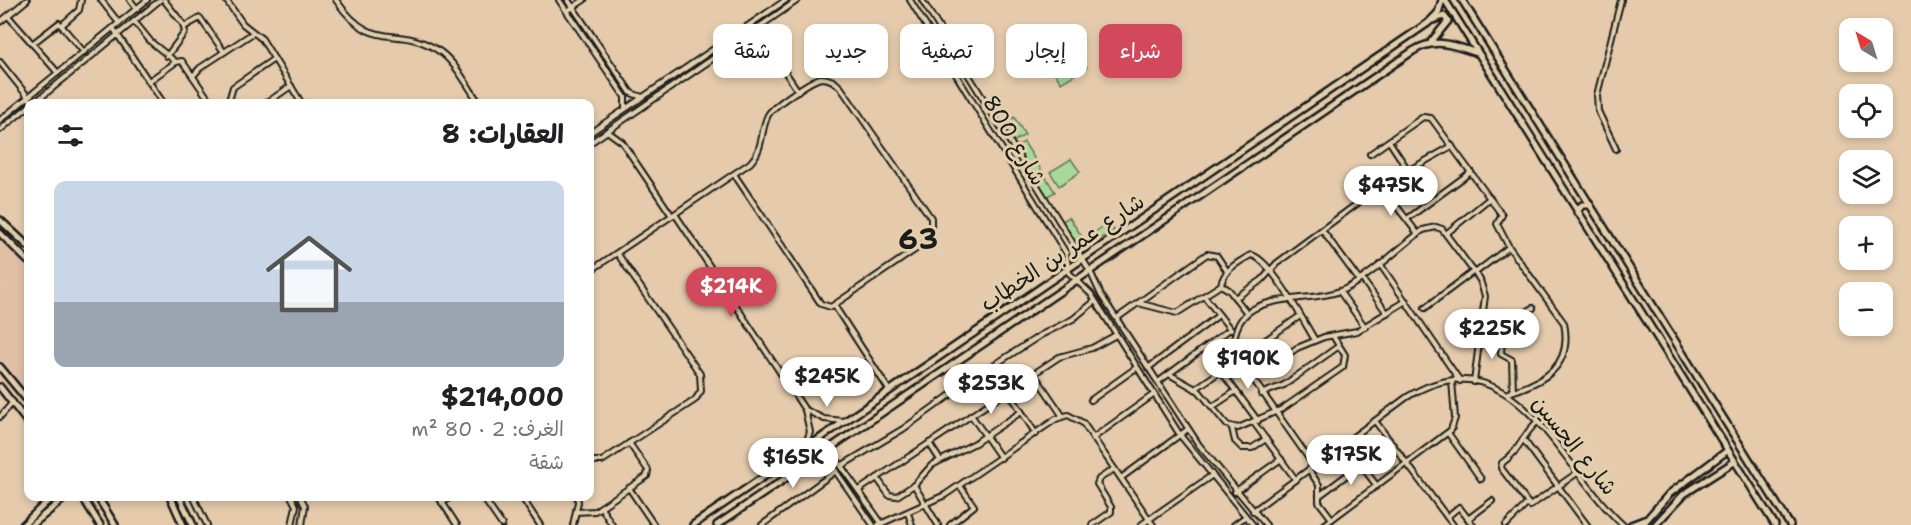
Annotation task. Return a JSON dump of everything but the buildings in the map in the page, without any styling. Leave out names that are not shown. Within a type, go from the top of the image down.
[{"type":"street","points":[[0,22],[27,0]]},
{"type":"street","points":[[62,25],[79,10],[82,0]]},
{"type":"street","points":[[101,0],[119,23]]},
{"type":"street","points":[[130,0],[137,9]]},
{"type":"street","points":[[26,99],[147,0]]},
{"type":"street","points":[[38,99],[162,0],[184,27],[183,37],[167,56]]},
{"type":"street","points":[[226,0],[243,24],[262,39],[299,99]]},
{"type":"street","points":[[336,0],[354,23],[366,31],[427,44],[437,49],[453,64],[477,99]]},
{"type":"street","points":[[559,0],[625,97],[624,110]]},
{"type":"street","points":[[568,0],[631,93],[643,97]]},
{"type":"street","points":[[567,11],[584,0]]},
{"type":"street","points":[[594,130],[786,0]]},
{"type":"street","points":[[763,24],[798,0]]},
{"type":"street","name":"شارع 800","points":[[910,0],[1066,254],[1068,267],[1076,280],[1094,298],[1180,435],[1253,525]]},
{"type":"street","name":"شارع 800","points":[[922,0],[1090,271],[1099,292],[1148,368],[1188,429],[1236,492],[1266,525]]},
{"type":"street","points":[[1443,0],[1774,525]]},
{"type":"street","name":"شارع عمر بن الخطاب","points":[[693,525],[1428,23],[1438,13],[1443,0]]},
{"type":"street","points":[[1462,0],[1790,525]]},
{"type":"street","points":[[1616,149],[1598,111],[1597,95],[1620,0]]},
{"type":"street","points":[[918,13],[927,8]]},
{"type":"street","points":[[8,16],[58,73]]},
{"type":"street","points":[[1428,23],[1443,16],[1448,20],[1431,42]]},
{"type":"street","points":[[184,27],[200,18],[224,52]]},
{"type":"street","points":[[134,21],[167,56],[176,62],[185,63],[209,99]]},
{"type":"street","points":[[32,44],[56,24],[62,25],[84,52]]},
{"type":"street","points":[[112,28],[161,99]]},
{"type":"street","points":[[194,76],[254,32]]},
{"type":"street","points":[[1431,42],[1443,42],[1478,53]]},
{"type":"street","name":"شارع عمر بن الخطاب","points":[[717,525],[1413,51],[1431,42]]},
{"type":"street","points":[[594,140],[713,58]]},
{"type":"street","points":[[229,99],[233,87],[274,59]]},
{"type":"street","points":[[0,62],[29,97]]},
{"type":"street","points":[[149,81],[176,62]]},
{"type":"street","points":[[789,78],[798,91]]},
{"type":"street","points":[[594,268],[734,174],[756,155],[770,112],[818,79],[829,79],[838,84],[932,223],[931,234],[925,243],[828,307],[821,304],[734,174]]},
{"type":"street","points":[[272,99],[291,86]]},
{"type":"street","points":[[0,120],[24,101]]},
{"type":"street","points":[[0,129],[24,110]]},
{"type":"street","points":[[1370,154],[1427,116],[1434,121],[1502,215],[1497,224],[1509,247],[1564,323],[1566,334],[1563,356],[1550,374],[1508,393]]},
{"type":"street","points":[[607,131],[622,142],[674,215],[805,410],[810,432],[804,449]]},
{"type":"street","points":[[1389,141],[1408,170]]},
{"type":"street","points":[[1235,298],[1271,271],[1277,263],[1381,186],[1452,146]]},
{"type":"street","points":[[1238,151],[1246,164]]},
{"type":"street","points":[[1407,219],[1471,172]]},
{"type":"street","points":[[1381,186],[1418,234]]},
{"type":"street","points":[[1569,199],[1575,197],[1581,190]]},
{"type":"street","points":[[1447,233],[1490,198]]},
{"type":"street","points":[[1577,212],[1582,205],[1590,205]]},
{"type":"street","points":[[0,220],[24,242]]},
{"type":"street","points":[[1314,466],[1237,360],[1234,352],[1235,335],[1247,313],[1267,303],[1340,292],[1418,234],[1436,227],[1447,233],[1474,272],[1485,296],[1484,320],[1474,382]]},
{"type":"street","points":[[1322,230],[1387,314]]},
{"type":"street","points":[[0,233],[24,257]]},
{"type":"street","points":[[1425,308],[1509,247]]},
{"type":"street","points":[[594,461],[602,461],[695,400],[702,385],[700,374],[617,253]]},
{"type":"street","points":[[1117,319],[1207,254],[1216,256],[1227,271]]},
{"type":"street","points":[[1138,303],[1177,313],[1221,285],[1227,271],[1254,254],[1271,271],[1315,340]]},
{"type":"street","points":[[1380,264],[1461,381]]},
{"type":"street","points":[[1221,285],[1247,313]]},
{"type":"street","points":[[842,466],[903,429],[977,376],[1041,335],[1073,319],[1099,292]]},
{"type":"street","points":[[1340,292],[1365,327]]},
{"type":"street","points":[[1204,296],[1235,335]]},
{"type":"street","points":[[1251,380],[1288,353],[1315,340],[1365,327],[1406,301]]},
{"type":"street","points":[[834,304],[889,390]]},
{"type":"street","points":[[1484,320],[1503,323],[1515,321],[1533,308]]},
{"type":"street","points":[[1148,368],[1219,315]]},
{"type":"street","points":[[1195,389],[1300,316]]},
{"type":"street","points":[[1503,323],[1501,354],[1512,360],[1513,391]]},
{"type":"street","points":[[1158,382],[1230,329]]},
{"type":"street","points":[[859,490],[1061,355],[1092,348],[1116,335]]},
{"type":"street","points":[[1232,428],[1275,414],[1343,367],[1345,355],[1333,336]]},
{"type":"street","points":[[1261,394],[1284,386],[1339,345]]},
{"type":"street","points":[[938,357],[946,369]]},
{"type":"street","points":[[0,368],[24,396]]},
{"type":"street","points":[[1091,400],[1137,368]]},
{"type":"street","points":[[1221,371],[1296,480]]},
{"type":"street","points":[[1034,374],[1062,415],[1079,419],[1153,525]]},
{"type":"street","points":[[1169,374],[1195,389],[1232,428],[1234,441],[1242,448],[1252,448],[1266,439]]},
{"type":"street","points":[[1324,525],[1448,433],[1455,418],[1452,381]]},
{"type":"street","name":"شارع الحسين","points":[[1253,511],[1416,392],[1452,381],[1461,381],[1474,382],[1508,393],[1525,406],[1599,501],[1623,525]]},
{"type":"street","points":[[0,387],[24,417]]},
{"type":"street","points":[[1008,391],[1036,434]]},
{"type":"street","points":[[1212,407],[1236,391]]},
{"type":"street","points":[[1093,438],[1154,395]]},
{"type":"street","points":[[0,417],[13,402]]},
{"type":"street","points":[[805,410],[824,419],[844,421]]},
{"type":"street","points":[[877,478],[891,497],[914,485],[940,460],[986,436],[1022,412]]},
{"type":"street","points":[[971,415],[1001,458]]},
{"type":"street","points":[[829,448],[881,524],[960,486],[1062,415]]},
{"type":"street","points":[[1375,421],[1453,525]]},
{"type":"street","points":[[1538,422],[1523,438],[1517,452],[1500,466],[1528,503],[1532,506],[1577,473]]},
{"type":"street","points":[[1121,478],[1188,429]]},
{"type":"street","points":[[1448,433],[1481,479]]},
{"type":"street","points":[[1523,438],[1587,525]]},
{"type":"street","points":[[576,512],[590,513],[601,507],[648,472],[629,443]]},
{"type":"street","points":[[929,443],[940,460]]},
{"type":"street","points":[[1642,525],[1678,487],[1727,451]]},
{"type":"street","points":[[823,453],[873,525]]},
{"type":"street","points":[[1319,496],[1371,457]]},
{"type":"street","points":[[1236,492],[1281,459]]},
{"type":"street","points":[[1654,525],[1684,494],[1734,462]]},
{"type":"street","points":[[1361,465],[1377,486]]},
{"type":"street","points":[[1092,525],[1111,512],[1111,507],[1098,484],[1099,479],[1114,469]]},
{"type":"street","points":[[1308,470],[1319,485],[1319,502],[1332,519]]},
{"type":"street","points":[[762,525],[836,471]]},
{"type":"street","points":[[1141,525],[1211,476]]},
{"type":"street","points":[[914,485],[938,525]]},
{"type":"street","points":[[950,525],[974,507],[960,486]]},
{"type":"street","points":[[629,488],[654,525]]},
{"type":"street","points":[[23,525],[49,501]]},
{"type":"street","points":[[32,525],[61,501]]},
{"type":"street","points":[[85,501],[100,525]]},
{"type":"street","points":[[100,501],[115,525]]},
{"type":"street","points":[[172,501],[183,524],[191,523],[181,501]]},
{"type":"street","points":[[195,501],[207,525]]},
{"type":"street","points":[[292,525],[296,506],[294,501]]},
{"type":"street","points":[[302,501],[305,506],[302,525]]},
{"type":"street","points":[[445,501],[442,503],[457,525]]},
{"type":"street","points":[[485,501],[502,525]]},
{"type":"street","points":[[524,501],[540,525]]},
{"type":"street","points":[[573,525],[578,501]]},
{"type":"street","points":[[1468,519],[1492,501]]},
{"type":"street","points":[[1506,525],[1528,503]]},
{"type":"street","points":[[601,507],[612,525]]},
{"type":"street","points":[[1447,517],[1459,507],[1473,525]]},
{"type":"street","points":[[908,513],[912,525]]},
{"type":"street","points":[[1234,525],[1245,516]]},
{"type":"street","points":[[1631,525],[1646,519]]},
{"type":"shaded area","points":[[0,231],[24,254],[24,411],[0,381]]},
{"type":"green space","points":[[1058,78],[1069,78],[1061,83]]},
{"type":"green space","points":[[1014,117],[1025,135],[1013,142],[1003,124]]},
{"type":"green space","points":[[1024,142],[1055,192],[1046,197],[1016,147]]},
{"type":"green space","points":[[1071,159],[1080,172],[1059,186],[1050,172]]},
{"type":"green space","points":[[1069,217],[1084,240],[1108,223],[1114,230],[1084,250],[1078,247],[1061,222]]},
{"type":"district","name":"63","points":[[919,239]]}]
